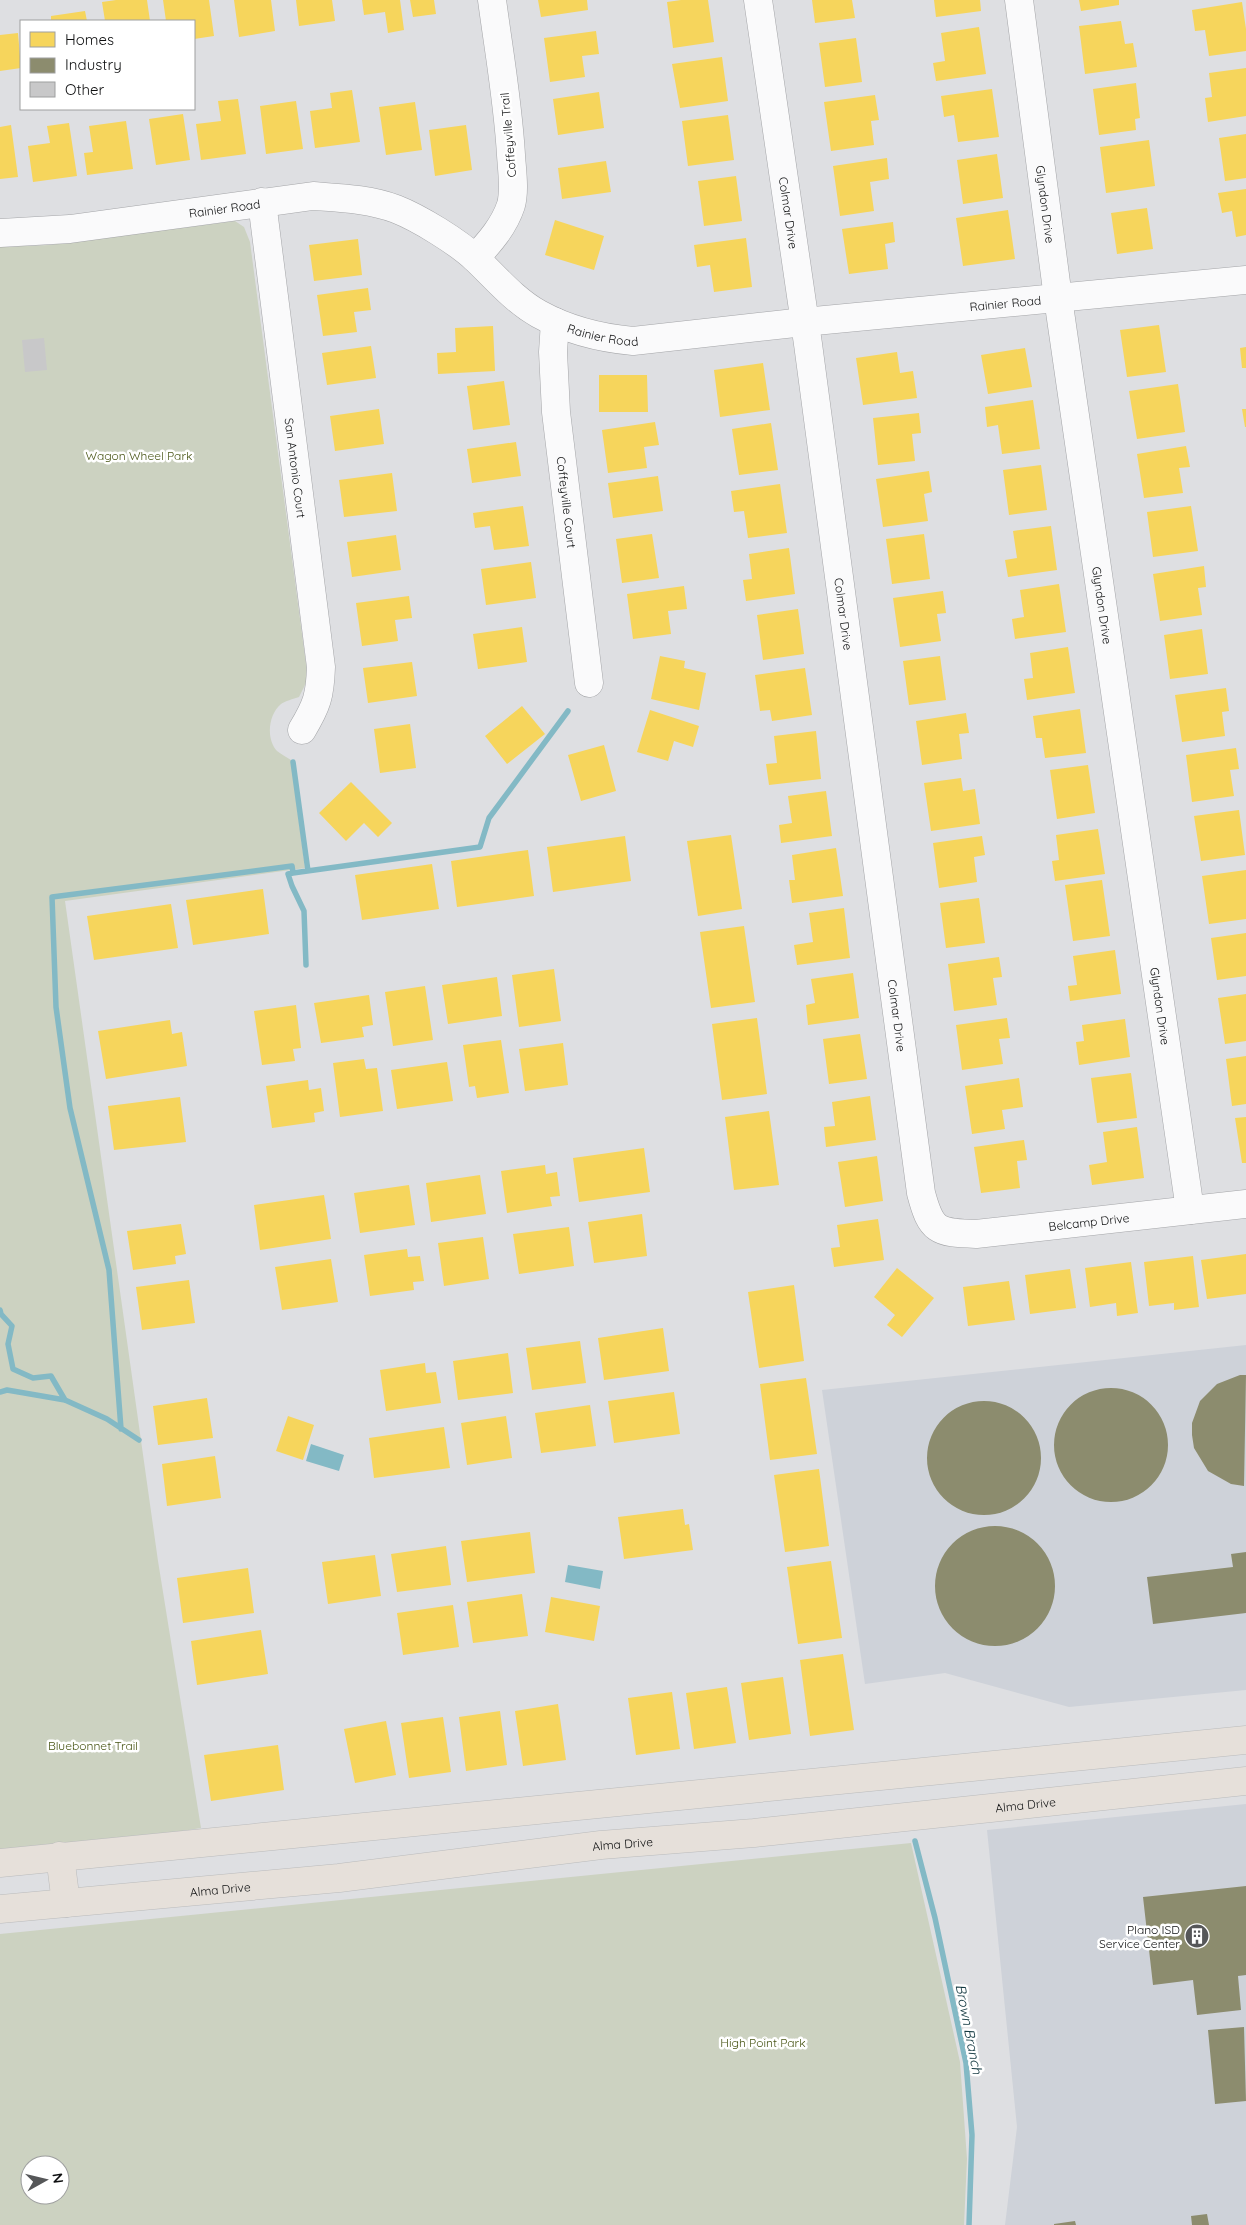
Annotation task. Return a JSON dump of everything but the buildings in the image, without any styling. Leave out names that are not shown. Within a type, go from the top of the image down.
[{"type":"main road","points":[[0,1863],[1246,1740]]},
{"type":"main road","points":[[1098,1755],[1107,1795]]},
{"type":"main road","name":"Alma Drive","points":[[0,1909],[339,1878],[601,1845],[754,1833],[1246,1781]]},
{"type":"main road","points":[[60,1856],[66,1903]]},
{"type":"street","name":"Coffeyville Trail","points":[[475,258],[491,242],[502,226],[511,204],[513,180],[510,133],[492,0]]},
{"type":"street","name":"Colmar Drive","points":[[758,0],[804,322],[921,1193],[927,1217],[934,1226]]},
{"type":"street","name":"Glyndon Drive","points":[[1019,0],[1058,298],[1190,1210]]},
{"type":"street","name":"Rainier Road","points":[[0,233],[70,229],[314,196],[354,199],[396,209],[429,226],[475,258],[492,277],[538,314],[583,333],[633,342],[804,322],[1246,280]]},
{"type":"street","name":"San Antonio Court","points":[[262,202],[321,667],[320,691],[315,708],[302,730]]},
{"type":"street","name":"Coffeyville Court","points":[[555,322],[553,352],[556,412],[589,683]]},
{"type":"street","name":"Belcamp Drive","points":[[934,1226],[951,1234],[976,1234],[1246,1204]]},
{"type":"shaded area","points":[[1246,1345],[1246,1690],[1069,1707],[945,1673],[865,1684],[822,1390]]},
{"type":"shaded area","points":[[1246,1804],[1246,2225],[1005,2225],[1017,2127],[987,1830]]},
{"type":"green space","points":[[235,221],[244,227],[250,242],[308,679],[299,697],[281,704],[273,714],[270,727],[273,746],[291,760],[305,868],[65,901],[158,1561],[201,1828],[139,1838],[0,1851],[0,247],[49,245]]},
{"type":"green space","name":"High Point Park","points":[[911,1843],[960,2062],[967,2159],[964,2225],[0,2225],[0,1934]]},
{"type":"water","points":[[311,1444],[344,1455],[339,1471],[306,1461]]},
{"type":"water","points":[[568,1565],[603,1571],[600,1589],[565,1582]]},
{"type":"waterway","points":[[121,1429],[109,1270],[70,1108],[56,1007],[52,897],[292,866],[293,873],[480,847],[489,818],[568,711]]},
{"type":"waterway","points":[[293,762],[308,871]]},
{"type":"waterway","points":[[293,873],[288,874],[304,911],[306,965]]},
{"type":"waterway","points":[[0,1310],[1,1314],[12,1326],[8,1344],[13,1369],[33,1378],[51,1376],[65,1400]]},
{"type":"waterway","points":[[0,1392],[7,1390],[65,1400],[107,1419],[139,1440]]},
{"type":"waterway","name":"Brown Branch","points":[[915,1841],[935,1918],[966,2063],[972,2135],[969,2225]]},
{"type":"place","name":"Plano ISD Service Center","points":[[1197,1936]]},
{"type":"park label","name":"Wagon Wheel Park","points":[[139,455]]},
{"type":"park label","name":"Bluebonnet Trail","points":[[93,1745]]}]
